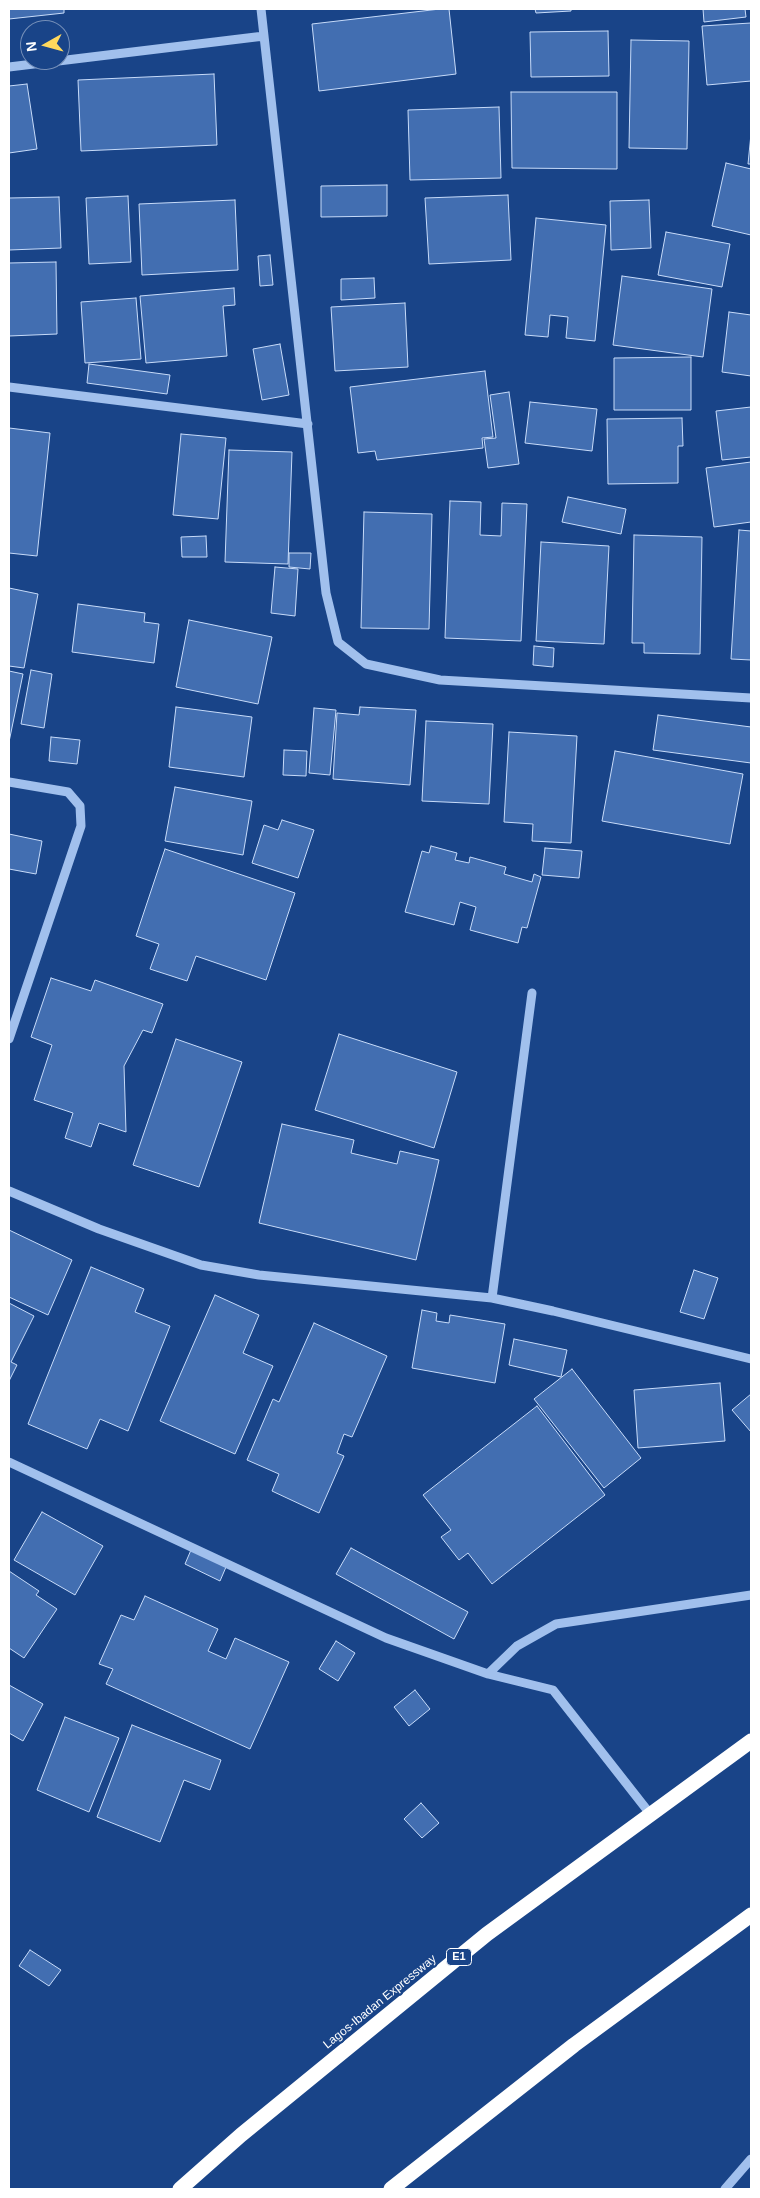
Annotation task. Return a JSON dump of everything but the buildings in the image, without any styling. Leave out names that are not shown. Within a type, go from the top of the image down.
[{"type":"highway","name":"Lagos-Ibadan Expressway","points":[[180,2189],[241,2135],[487,1934],[751,1742]]},
{"type":"highway","points":[[391,2189],[574,2045],[751,1916]]},
{"type":"street","points":[[261,9],[328,601],[338,642],[366,664],[440,680],[751,698]]},
{"type":"street","points":[[9,67],[264,36]]},
{"type":"street","points":[[9,387],[308,424]]},
{"type":"street","points":[[9,782],[68,792],[80,806],[81,826],[9,1039]]},
{"type":"street","points":[[492,1298],[532,994]]},
{"type":"street","points":[[9,1191],[99,1229],[201,1265],[259,1275],[492,1298],[751,1359]]},
{"type":"street","points":[[9,1462],[386,1638],[488,1674],[553,1690],[651,1815]]},
{"type":"street","points":[[488,1674],[518,1646],[556,1624],[751,1595]]},
{"type":"street","points":[[725,2189],[751,2158]]}]
